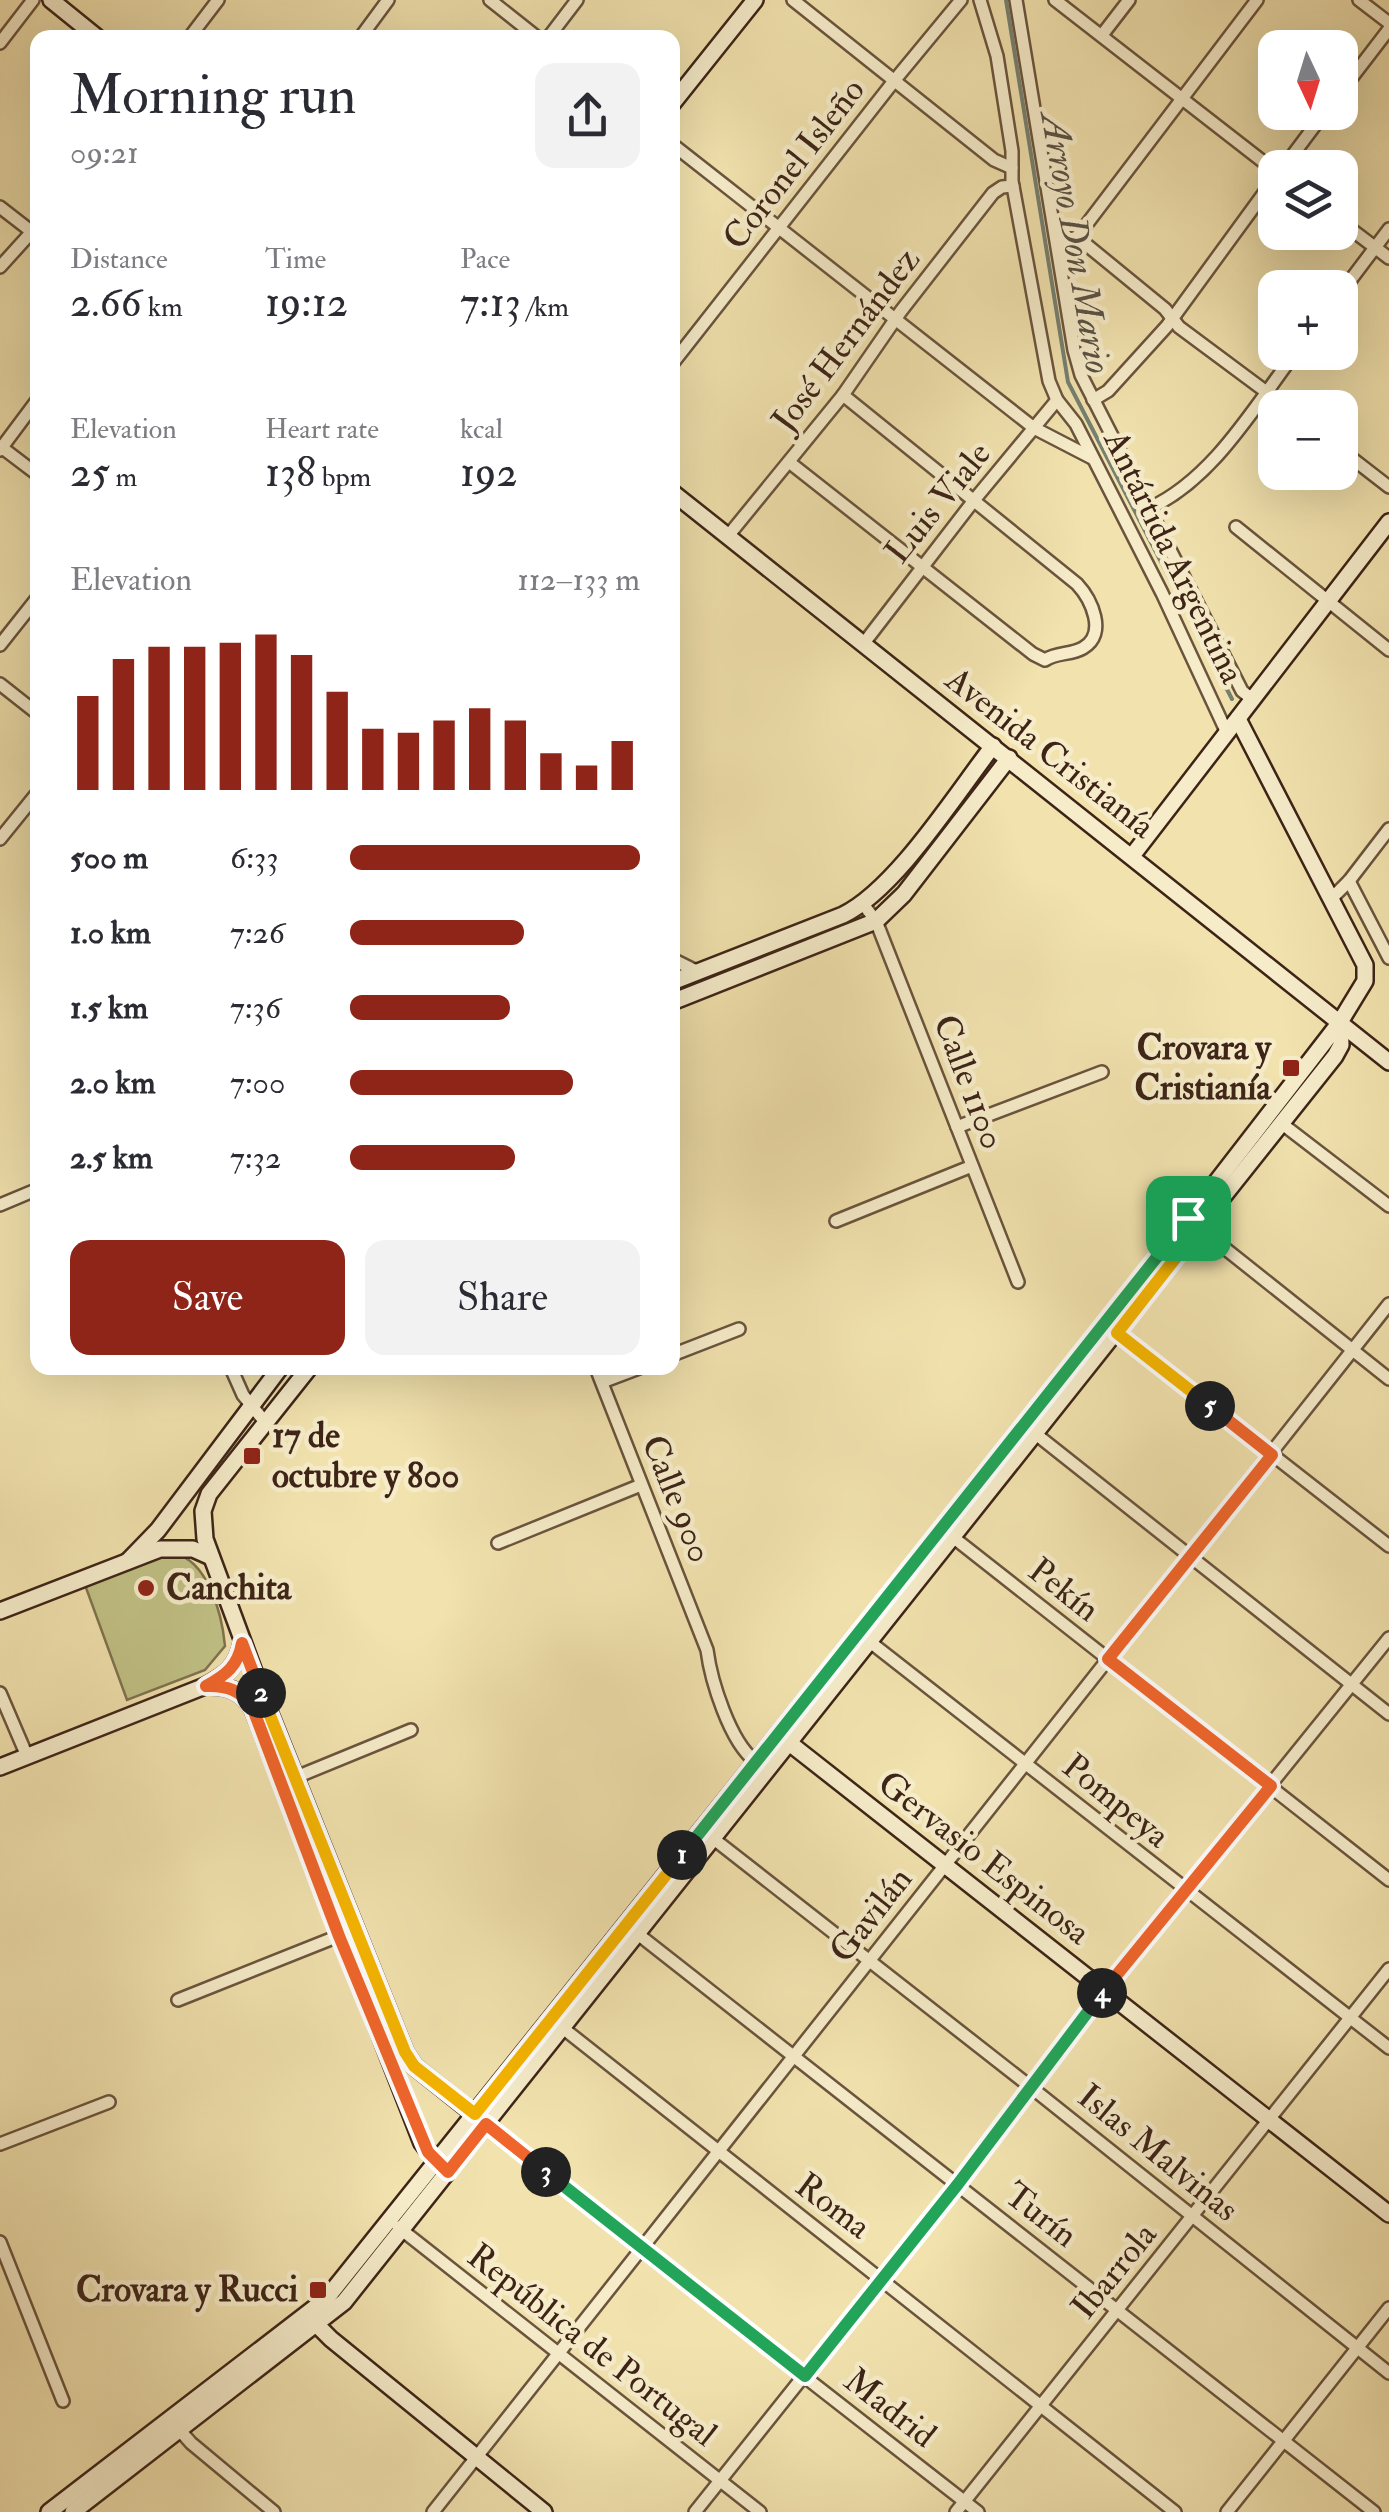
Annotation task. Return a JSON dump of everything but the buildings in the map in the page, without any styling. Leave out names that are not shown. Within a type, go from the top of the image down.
[{"type":"main road","points":[[51,0],[88,30]]},
{"type":"main road","points":[[680,94],[755,0]]},
{"type":"main road","name":"Avenida Cristianía","points":[[680,498],[1389,1062]]},
{"type":"main road","points":[[1132,856],[1389,522]]},
{"type":"main road","name":"Antártida Argentina","points":[[1238,719],[1367,973]]},
{"type":"main road","points":[[680,979],[842,916],[863,904],[888,882],[993,746]]},
{"type":"main road","points":[[680,999],[876,921],[904,894],[1008,758]]},
{"type":"main road","points":[[73,2512],[176,2425],[312,2320],[326,2298],[396,2225],[1194,1223],[1340,1022],[1366,982],[1367,973]]},
{"type":"main road","points":[[1194,1223],[1342,1045],[1340,1022]]},
{"type":"main road","points":[[128,1561],[158,1530],[274,1375]]},
{"type":"main road","points":[[303,1375],[205,1502],[203,1526],[287,1780],[347,1932],[422,2143],[442,2167]]},
{"type":"main road","points":[[0,1611],[170,1546],[193,1548],[211,1557]]},
{"type":"main road","points":[[0,1768],[206,1686],[236,1664],[242,1643]]},
{"type":"main road","points":[[206,1686],[226,1686],[250,1703],[287,1780]]},
{"type":"main road","points":[[707,1834],[755,1761],[784,1738]]},
{"type":"main road","name":"Gervasio Espinosa","points":[[784,1738],[1389,2214]]},
{"type":"main road","points":[[347,1932],[409,2060],[480,2119]]},
{"type":"main road","points":[[312,2320],[544,2512]]},
{"type":"main road","points":[[49,2512],[176,2425]]},
{"type":"street","points":[[0,42],[33,0]]},
{"type":"street","points":[[195,30],[218,0]]},
{"type":"street","points":[[366,30],[388,0]]},
{"type":"street","points":[[490,0],[528,30]]},
{"type":"street","points":[[554,30],[577,0]]},
{"type":"street","points":[[793,0],[994,160],[1012,168]]},
{"type":"street","name":"Coronel Isleño","points":[[680,354],[961,0]]},
{"type":"street","name":"Antártida Argentina","points":[[980,0],[997,56],[1012,151],[1013,186],[1044,366],[1057,400],[1076,424],[1162,593],[1227,733]]},
{"type":"street","name":"Antártida Argentina","points":[[1016,0],[1074,350],[1093,400],[1242,691],[1252,699]]},
{"type":"street","points":[[1056,0],[1258,160]]},
{"type":"street","points":[[1102,35],[1129,0]]},
{"type":"street","points":[[1059,243],[1077,237],[1257,0]]},
{"type":"street","points":[[1358,0],[1389,26],[1358,68]]},
{"type":"street","points":[[680,150],[1034,428],[1092,458]]},
{"type":"street","name":"José Hernández","points":[[728,536],[843,395],[895,319],[994,193],[1013,186]]},
{"type":"street","points":[[1093,400],[1108,391],[1172,319],[1258,198]]},
{"type":"street","points":[[0,207],[30,227]]},
{"type":"street","points":[[1358,270],[1389,229]]},
{"type":"street","points":[[1358,235],[1389,258]]},
{"type":"street","points":[[0,267],[30,237]]},
{"type":"street","points":[[1077,237],[1172,319],[1265,390]]},
{"type":"street","points":[[1267,390],[1282,370]]},
{"type":"street","points":[[789,462],[1033,654],[1045,660],[1088,645],[1095,625],[1086,594],[975,499],[843,395]]},
{"type":"street","name":"Luis Viale","points":[[864,643],[1057,400]]},
{"type":"street","points":[[1150,508],[1171,497],[1203,471],[1258,401]]},
{"type":"street","points":[[30,410],[1,448],[30,469]]},
{"type":"street","points":[[1358,463],[1389,487]]},
{"type":"street","points":[[1236,527],[1389,650]]},
{"type":"street","points":[[0,645],[30,607]]},
{"type":"street","points":[[0,684],[30,708]]},
{"type":"street","points":[[0,839],[30,802]]},
{"type":"street","points":[[1332,898],[1384,844],[1389,829]]},
{"type":"street","points":[[1349,882],[1389,958],[1367,973]]},
{"type":"street","name":"Calle 1100","points":[[863,904],[876,921],[1018,1282]]},
{"type":"street","points":[[680,963],[698,972]]},
{"type":"street","points":[[957,1127],[1102,1072]]},
{"type":"street","points":[[1281,1123],[1389,1206]]},
{"type":"street","points":[[836,1221],[972,1166]]},
{"type":"street","points":[[0,1204],[30,1193]]},
{"type":"street","points":[[1194,1223],[1389,1380]]},
{"type":"street","name":"Gavilán","points":[[433,2512],[1389,1304]]},
{"type":"street","points":[[1112,1328],[1389,1546]]},
{"type":"street","points":[[680,1352],[739,1329]]},
{"type":"street","points":[[234,1375],[250,1406],[265,1422]]},
{"type":"street","name":"Calle 900","points":[[599,1375],[707,1650],[711,1678],[744,1751],[755,1761]]},
{"type":"street","points":[[602,1382],[621,1375]]},
{"type":"street","points":[[1029,1429],[1389,1714]]},
{"type":"street","points":[[498,1544],[641,1485]]},
{"type":"street","name":"Pekín","points":[[947,1533],[1389,1880]]},
{"type":"street","name":"Pompeya","points":[[863,1637],[1389,2048]]},
{"type":"street","points":[[694,2512],[1389,1638]]},
{"type":"street","points":[[0,1693],[26,1756]]},
{"type":"street","points":[[287,1780],[410,1730]]},
{"type":"street","name":"Islas Malvinas","points":[[707,1834],[1389,2373]]},
{"type":"street","name":"Turín","points":[[632,1929],[1374,2512]]},
{"type":"street","points":[[178,2000],[347,1932]]},
{"type":"street","name":"Ibarrola","points":[[961,2507],[1389,1969]]},
{"type":"street","name":"Roma","points":[[558,2024],[1175,2512]]},
{"type":"street","points":[[0,2144],[109,2102]]},
{"type":"street","name":"Madrid","points":[[480,2119],[805,2376],[961,2507],[978,2512]]},
{"type":"street","name":"República de Portugal","points":[[396,2225],[760,2512]]},
{"type":"street","points":[[0,2242],[63,2400]]},
{"type":"street","points":[[1227,2512],[1389,2308]]},
{"type":"street","points":[[176,2425],[274,2512]]},
{"type":"green space","points":[[173,1553],[185,1558],[204,1577],[221,1619],[225,1646],[205,1670],[127,1700],[85,1585]]},
{"type":"waterway","name":"Arroyo Don Mario","points":[[1006,0],[1068,382],[1232,699]]},
{"type":"place","name":"Crovara y Cristianía","points":[[1291,1068]]},
{"type":"place","name":"17 de octubre y 800","points":[[252,1456]]},
{"type":"place","name":"Canchita","points":[[146,1588]]},
{"type":"place","name":"Crovara y Rucci","points":[[318,2290]]},
{"type":"route","points":[[1188,1218],[1199,1228],[1117,1333],[1272,1455],[1108,1659],[1271,1786],[1104,1992],[805,2376],[486,2124],[448,2172],[435,2162],[422,2143],[253,1709],[236,1690],[206,1686],[236,1664],[242,1643],[405,2052],[414,2066],[475,2114],[1188,1218]]}]
